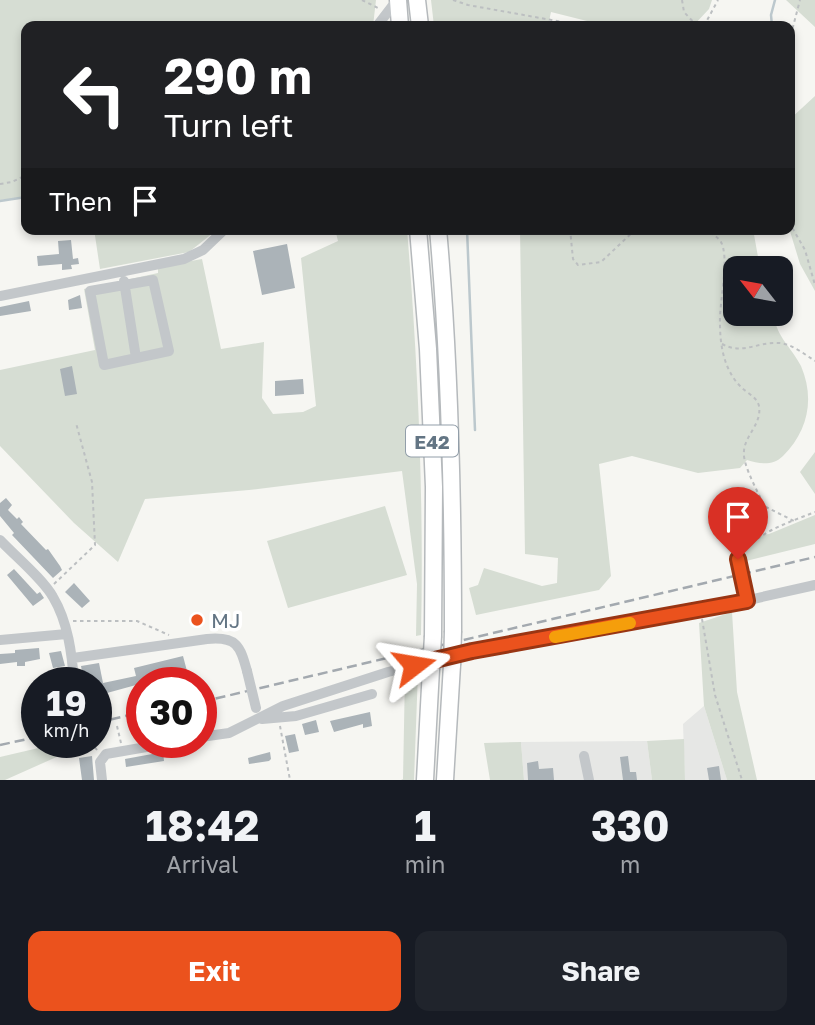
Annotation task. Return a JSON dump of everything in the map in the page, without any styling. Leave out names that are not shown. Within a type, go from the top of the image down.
[{"type":"highway","points":[[397,0],[399,21]]},
{"type":"highway","points":[[417,0],[419,21]]},
{"type":"highway","name":"E42","points":[[418,235],[428,349],[433,487],[433,636],[425,780]]},
{"type":"highway","name":"E42","points":[[438,237],[447,350],[453,488],[453,631],[445,780]]},
{"type":"street","points":[[381,21],[397,0]]},
{"type":"street","points":[[0,296],[184,259],[203,250],[219,235]]},
{"type":"street","points":[[122,271],[136,358]]},
{"type":"street","points":[[153,280],[169,352],[104,365],[90,291],[124,286],[153,280]]},
{"type":"street","points":[[0,540],[52,595],[65,621],[73,667]]},
{"type":"street","points":[[740,556],[747,601]]},
{"type":"street","points":[[217,735],[229,733],[258,713],[414,665],[472,651],[701,611],[815,585]]},
{"type":"street","points":[[0,640],[67,634]]},
{"type":"street","points":[[73,658],[226,639],[240,649],[258,713]]},
{"type":"street","points":[[258,713],[279,719],[372,694]]},
{"type":"street","points":[[102,780],[99,769],[102,758],[106,754],[126,750]]},
{"type":"street","points":[[584,756],[589,780]]},
{"type":"path","points":[[362,0],[387,12]]},
{"type":"path","points":[[453,0],[557,21]]},
{"type":"path","points":[[682,0],[684,12],[692,21]]},
{"type":"path","points":[[707,21],[718,0]]},
{"type":"path","points":[[795,21],[800,0]]},
{"type":"path","points":[[0,184],[21,178]]},
{"type":"path","points":[[795,232],[805,250],[815,285]]},
{"type":"path","points":[[571,235],[573,259],[578,265],[601,262],[630,235]]},
{"type":"path","points":[[715,235],[723,245],[719,319],[721,344],[730,373],[759,405],[758,422],[743,452],[744,460],[764,506],[794,521]]},
{"type":"path","points":[[721,344],[732,349],[779,343],[793,347],[815,361]]},
{"type":"path","points":[[48,590],[95,545],[92,482],[76,423]]},
{"type":"path","points":[[729,524],[754,516],[764,506]]},
{"type":"path","points":[[740,556],[765,533],[815,512]]},
{"type":"path","points":[[701,611],[715,695],[742,780]]},
{"type":"path","points":[[65,621],[137,621],[169,634],[177,643]]},
{"type":"path","points":[[279,719],[290,780]]},
{"type":"path","points":[[117,726],[122,751]]},
{"type":"shaded area","points":[[0,0],[376,0],[374,21],[21,21],[21,198],[0,200]]},
{"type":"shaded area","points":[[431,0],[712,0],[709,9],[698,21],[587,21],[551,12],[549,21],[433,21]]},
{"type":"shaded area","points":[[786,0],[815,0],[815,27]]},
{"type":"shaded area","points":[[815,96],[815,291],[800,264],[791,235],[795,235],[795,114]]},
{"type":"shaded area","points":[[95,235],[210,235],[189,252],[100,269]]},
{"type":"shaded area","points":[[336,235],[407,235],[419,432],[421,635],[416,636],[417,584],[402,471],[249,490],[145,499],[118,562],[74,523],[0,446],[0,370],[95,350],[84,289],[158,273],[158,267],[202,259],[221,349],[264,342],[262,398],[273,414],[303,412],[316,406],[301,258],[338,241]]},
{"type":"shaded area","points":[[520,235],[754,235],[758,256],[723,256],[723,326],[776,326],[801,366],[808,390],[807,414],[792,446],[783,456],[770,463],[747,460],[740,468],[698,473],[632,456],[599,464],[611,576],[599,590],[476,615],[469,588],[478,585],[484,568],[542,586],[557,583],[558,558],[525,554]]},
{"type":"shaded area","points":[[815,452],[815,494],[800,472]]},
{"type":"shaded area","points":[[385,506],[407,575],[288,608],[267,541]]},
{"type":"shaded area","points":[[815,515],[815,544],[746,561],[744,542],[747,538],[769,534]]},
{"type":"shaded area","points":[[732,612],[737,692],[757,780],[727,780],[704,706],[699,623]]},
{"type":"shaded area","points":[[418,672],[414,780],[401,780],[405,674]]},
{"type":"shaded area","points":[[704,706],[727,780],[685,780],[683,724]]},
{"type":"shaded area","points":[[684,739],[685,780],[652,780],[647,741]]},
{"type":"shaded area","points":[[647,741],[652,780],[524,780],[521,742]]},
{"type":"shaded area","points":[[521,742],[524,780],[490,780],[484,743]]},
{"type":"shaded area","points":[[21,752],[21,758],[54,758],[0,780],[0,757]]},
{"type":"building","points":[[71,240],[73,259],[78,258],[79,264],[71,265],[72,269],[62,270],[62,264],[38,266],[37,256],[59,254],[58,241]]},
{"type":"building","points":[[287,244],[295,288],[262,295],[253,251]]},
{"type":"building","points":[[80,295],[82,308],[69,310],[68,300]]},
{"type":"building","points":[[29,301],[31,311],[0,316],[0,307]]},
{"type":"building","points":[[72,366],[77,394],[65,396],[60,369]]},
{"type":"building","points":[[303,379],[304,394],[275,396],[275,381]]},
{"type":"building","points":[[6,498],[12,505],[8,510],[17,519],[19,517],[23,522],[21,524],[48,549],[60,566],[62,570],[53,578],[12,535],[14,533],[0,516],[0,503]]},
{"type":"building","points":[[14,569],[44,598],[33,606],[7,575]]},
{"type":"building","points":[[74,583],[90,601],[82,608],[65,592]]},
{"type":"building","points":[[39,648],[40,659],[25,662],[25,666],[17,666],[17,662],[0,664],[0,654]]},
{"type":"building","points":[[61,651],[65,666],[53,667],[49,653]]},
{"type":"building","points":[[183,656],[186,667],[138,667]]},
{"type":"building","points":[[99,663],[100,667],[81,667],[81,666]]},
{"type":"building","points":[[126,678],[126,688],[112,692],[112,681]]},
{"type":"building","points":[[370,712],[372,726],[363,728],[363,724],[334,732],[330,721]]},
{"type":"building","points":[[316,720],[319,732],[305,735],[302,724]]},
{"type":"building","points":[[295,734],[299,751],[289,753],[285,736]]},
{"type":"building","points":[[270,752],[269,761],[249,764],[248,758]]},
{"type":"building","points":[[628,756],[630,772],[636,772],[637,780],[623,780],[620,757]]},
{"type":"building","points":[[79,758],[92,758],[94,780],[82,780]]},
{"type":"building","points":[[164,758],[164,761],[126,767],[125,759]]},
{"type":"building","points":[[538,761],[539,769],[553,768],[554,780],[528,780],[527,763]]},
{"type":"building","points":[[719,766],[721,780],[709,780],[707,768]]},
{"type":"waterway","points":[[772,21],[775,0]]},
{"type":"waterway","points":[[0,201],[21,198]]},
{"type":"waterway","points":[[467,235],[475,430]]},
{"type":"railway","points":[[217,698],[815,557]]},
{"type":"railway","points":[[112,719],[126,716]]},
{"type":"railway","points":[[0,745],[21,740]]},
{"type":"slow traffic","points":[[555,637],[630,623]]},
{"type":"place","name":"MJ","points":[[197,620]]},
{"type":"route","points":[[414,665],[472,651],[747,601],[738,559]]}]
